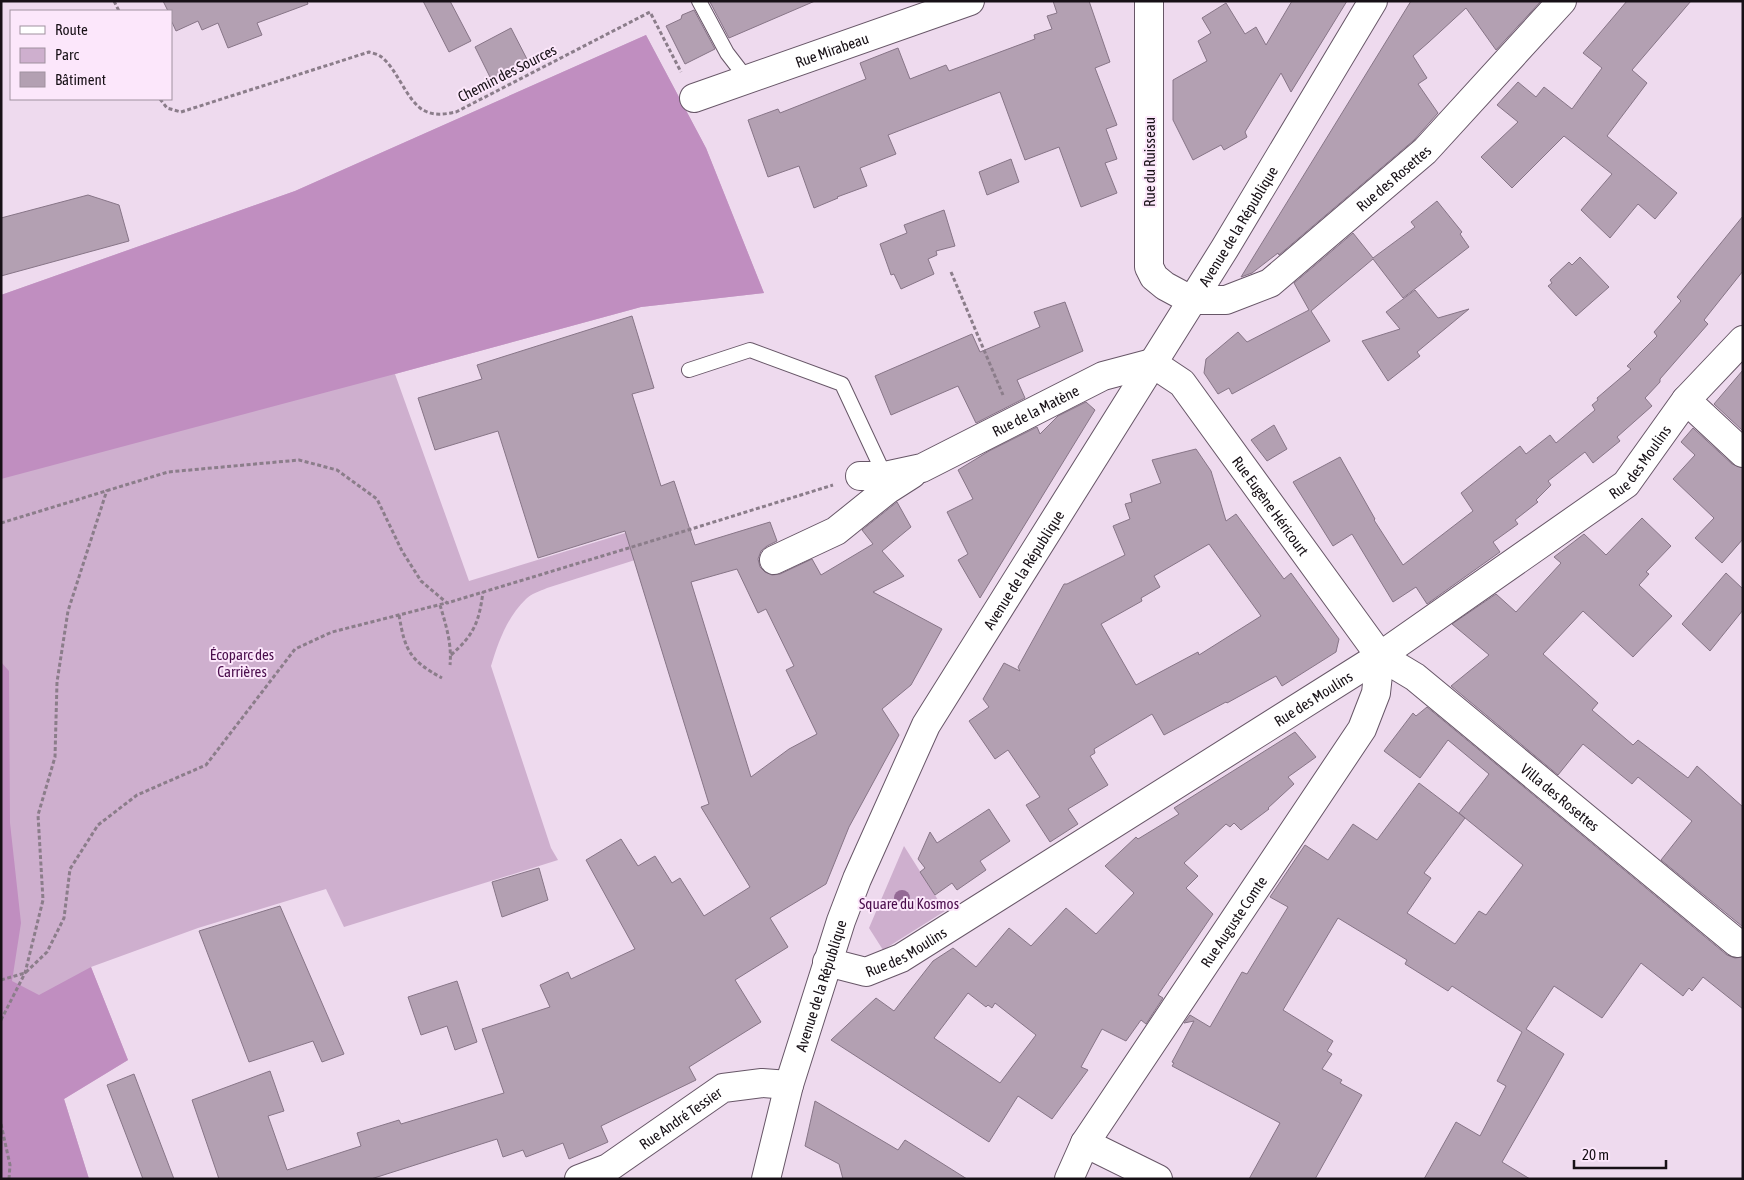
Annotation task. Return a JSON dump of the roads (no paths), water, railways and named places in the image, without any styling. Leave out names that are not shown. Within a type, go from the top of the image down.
[{"type":"street","name":"Rue Mirabeau","points":[[694,98],[970,1]]},
{"type":"street","name":"Rue du Ruisseau","points":[[1149,1],[1149,267],[1154,277],[1191,300]]},
{"type":"street","name":"Avenue de la République","points":[[767,1178],[789,1085],[827,962],[857,879],[926,725],[1225,248],[1373,1]]},
{"type":"street","name":"Rue des Rosettes","points":[[1191,300],[1226,300],[1270,283],[1289,268],[1425,150],[1562,1]]},
{"type":"street","name":"Rue des Moulins","points":[[827,962],[866,972],[901,958],[1380,656],[1626,484],[1686,400],[1743,340]]},
{"type":"street","name":"Rue de la Matène","points":[[774,560],[836,531],[886,490],[922,468],[1103,376],[1152,363]]},
{"type":"street","name":"Rue Eugène Héricourt","points":[[1152,363],[1182,383],[1380,656]]},
{"type":"street","points":[[1686,400],[1743,453]]},
{"type":"street","name":"Rue de la Matène","points":[[872,476],[922,468]]},
{"type":"street","name":"Villa des Rosettes","points":[[1380,656],[1415,677],[1737,943]]},
{"type":"street","name":"Rue Auguste Comte","points":[[1069,1179],[1085,1142],[1362,729],[1376,693],[1380,656]]},
{"type":"street","name":"Rue André Tessier","points":[[579,1179],[608,1168],[724,1088],[762,1083],[789,1085]]},
{"type":"street","points":[[1085,1142],[1158,1179]]},
{"type":"lane","points":[[699,1],[727,52],[747,79]]},
{"type":"lane","points":[[689,370],[750,350],[842,384],[872,476]]},
{"type":"park label","name":"Écoparc des Carrières","points":[[242,662]]},
{"type":"park label","name":"Square du Kosmos","points":[[909,903]]}]
